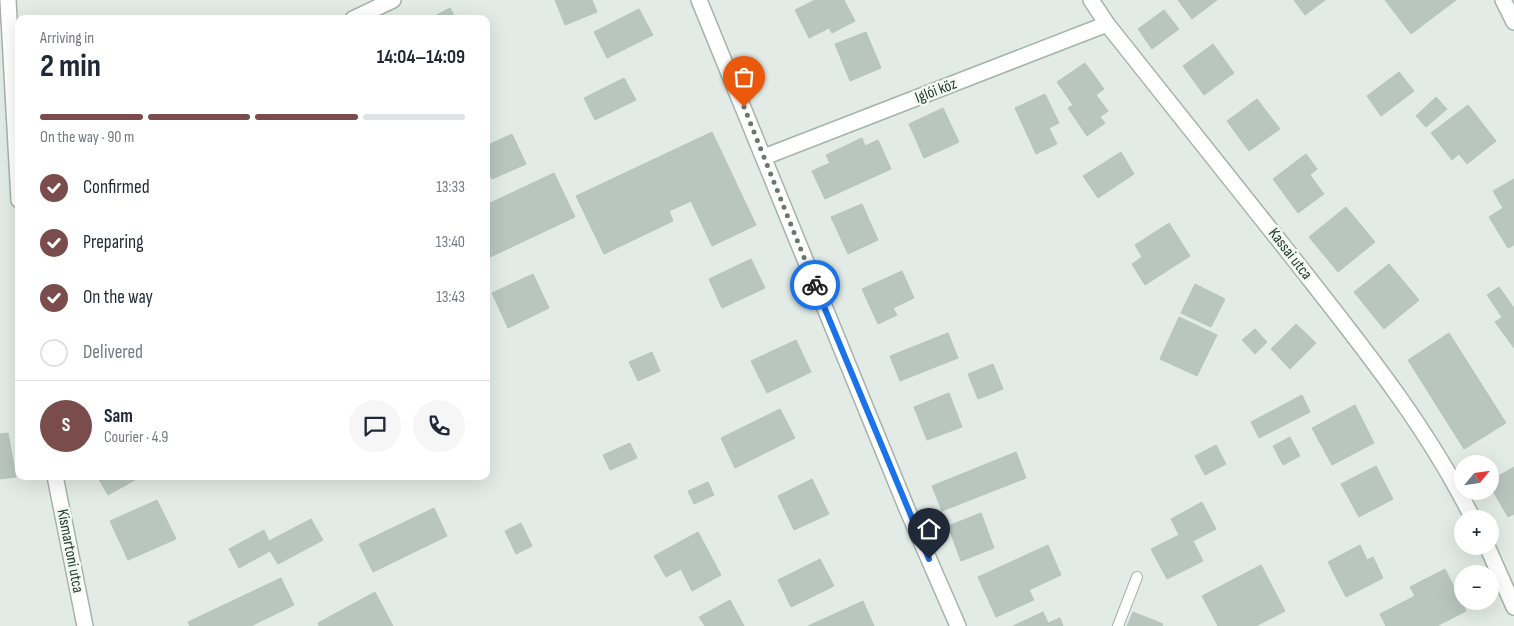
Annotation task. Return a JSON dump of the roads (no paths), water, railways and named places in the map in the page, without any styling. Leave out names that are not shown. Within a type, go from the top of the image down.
[{"type":"street","points":[[8,0],[15,122]]},
{"type":"street","points":[[361,15],[393,0]]},
{"type":"street","points":[[699,0],[907,509],[958,626]]},
{"type":"street","name":"Kassai utca","points":[[1091,0],[1107,24],[1365,349],[1447,470],[1468,510]]},
{"type":"street","points":[[1503,0],[1514,22]]},
{"type":"street","name":"Iglói köz","points":[[764,157],[1107,24]]},
{"type":"street","name":"Kismartoni utca","points":[[56,480],[85,626]]},
{"type":"street","points":[[1491,555],[1514,607]]},
{"type":"lane","points":[[1118,626],[1137,577]]}]
